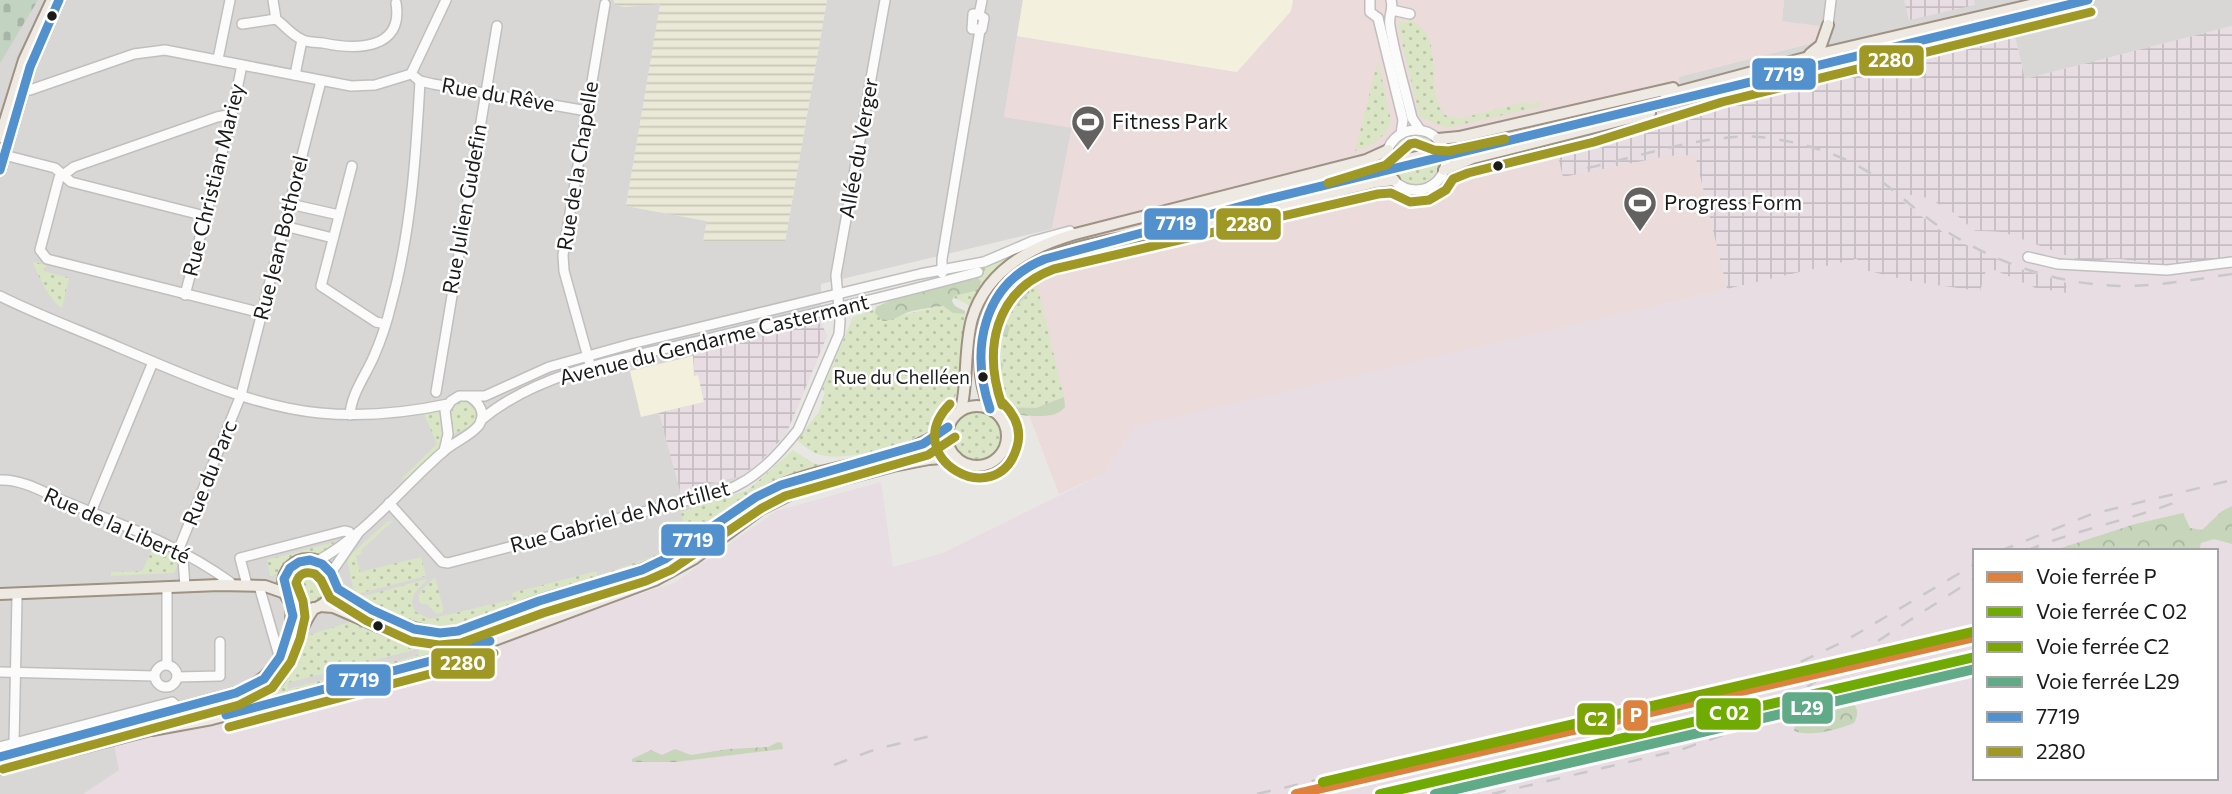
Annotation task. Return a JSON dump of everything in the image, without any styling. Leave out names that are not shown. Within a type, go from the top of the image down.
[{"type":"main road","points":[[44,32],[42,25],[52,0]]},
{"type":"main road","points":[[0,137],[24,60],[52,0]]},
{"type":"main road","points":[[0,170],[24,89],[44,32],[59,0]]},
{"type":"main road","points":[[1827,58],[1857,46],[2052,0]]},
{"type":"main road","points":[[1438,139],[1460,137],[1594,104],[1806,58],[1827,58],[2088,0]]},
{"type":"main road","points":[[1828,25],[1831,37],[1836,42],[1857,46]]},
{"type":"main road","points":[[1828,25],[1827,58],[1821,71],[1809,77],[1724,89],[1454,151],[1806,58],[1821,45],[1828,25]]},
{"type":"main road","points":[[1444,170],[1464,161],[1590,130],[1724,89]]},
{"type":"main road","points":[[961,410],[971,327],[984,292],[998,273],[1040,246],[1366,160],[1388,150]]},
{"type":"main road","points":[[1396,165],[1436,155]]},
{"type":"main road","points":[[990,409],[981,386],[980,346],[988,313],[1004,287],[1020,272],[1043,260],[1378,169],[1064,243],[1023,257]]},
{"type":"main road","points":[[1103,243],[1394,180]]},
{"type":"main road","points":[[0,594],[268,580],[286,573],[299,561],[317,561],[338,589],[351,598],[414,629],[440,633],[458,631],[539,601],[642,570],[665,559],[756,497],[781,485],[923,444],[948,427],[961,410],[978,406],[990,409],[1000,417],[1006,431],[1006,441],[1000,455],[992,461],[978,465],[964,462],[956,457],[948,443],[948,427]]},
{"type":"main road","points":[[152,730],[222,716],[442,659],[636,587],[683,565],[761,509],[795,492],[893,466],[956,457]]},
{"type":"main road","points":[[0,757],[176,705],[249,689],[268,676],[280,659],[292,623],[284,579],[286,573]]},
{"type":"main road","points":[[0,769],[237,707],[264,695],[277,683],[287,668],[305,622],[332,592],[332,578]]},
{"type":"main road","points":[[224,584],[271,587],[298,607],[332,607],[416,641],[448,645],[482,639],[557,610],[636,587]]},
{"type":"main road","points":[[0,600],[36,593]]},
{"type":"street","points":[[218,59],[230,0]]},
{"type":"street","points":[[273,0],[276,19],[302,40],[337,47],[367,46],[388,37],[398,18],[396,3]]},
{"type":"street","points":[[24,60],[26,64],[19,86],[24,89],[46,85],[134,54],[153,51],[177,51],[321,81],[365,86],[411,74],[446,0]]},
{"type":"street","name":"Allée du Verger","points":[[837,296],[836,275],[886,0]]},
{"type":"street","points":[[978,272],[944,273],[984,18],[979,15],[982,0]]},
{"type":"street","points":[[1370,0],[1370,12],[1378,18],[1403,120],[1401,134],[1388,150],[1387,166],[1394,180],[1405,188],[1419,190],[1433,185],[1444,170],[1445,154],[1438,139],[1420,130],[1412,118],[1391,8]]},
{"type":"street","points":[[1828,25],[1831,0]]},
{"type":"street","name":"Rue de la Chapelle","points":[[591,368],[563,264],[605,4]]},
{"type":"street","points":[[1378,18],[1391,8]]},
{"type":"street","points":[[1391,8],[1410,14]]},
{"type":"street","points":[[242,24],[276,19]]},
{"type":"street","name":"Rue Julien Gudefin","points":[[436,392],[497,26]]},
{"type":"street","points":[[295,75],[302,40]]},
{"type":"street","name":"Rue Christian Mariey","points":[[185,295],[242,65]]},
{"type":"street","name":"Rue du Rêve","points":[[411,74],[420,81],[587,111]]},
{"type":"street","name":"Rue Jean Bothorel","points":[[241,394],[321,81]]},
{"type":"street","points":[[350,415],[354,396],[375,354],[400,267],[412,191],[420,81]]},
{"type":"street","points":[[232,114],[74,167],[62,174],[55,188],[40,246],[41,254],[47,259],[262,313]]},
{"type":"street","points":[[1401,134],[1420,130]]},
{"type":"street","points":[[12,157],[55,168],[71,182],[205,216]]},
{"type":"street","points":[[352,166],[321,286],[376,322],[385,324]]},
{"type":"street","points":[[290,204],[339,215]]},
{"type":"street","points":[[284,226],[334,238]]},
{"type":"street","name":"Avenue du Gendarme Castermant","points":[[451,401],[464,396],[494,393],[538,371],[588,355],[646,340],[655,343],[730,325],[744,317],[944,273],[992,260],[1024,244],[1054,235],[1103,228]]},
{"type":"street","points":[[2028,257],[2058,264],[2167,270],[2232,262]]},
{"type":"street","name":"Avenue du Gendarme Castermant","points":[[360,531],[444,451],[473,431],[481,420],[504,403],[527,391],[591,368],[839,309],[944,273]]},
{"type":"street","points":[[771,324],[781,316],[828,306],[837,296]]},
{"type":"street","name":"Rue Gabriel de Mortillet","points":[[389,503],[442,562],[447,563],[740,485],[761,469],[798,430],[839,334],[837,296]]},
{"type":"street","points":[[0,297],[153,362],[241,394],[299,410],[350,415],[422,409],[451,401]]},
{"type":"street","points":[[91,512],[153,362]]},
{"type":"street","points":[[422,409],[436,392],[451,401]]},
{"type":"street","name":"Rue du Parc","points":[[178,551],[241,394]]},
{"type":"street","points":[[470,397],[480,407],[481,420]]},
{"type":"street","points":[[444,451],[448,434],[445,410],[451,401]]},
{"type":"street","name":"Rue de la Liberté","points":[[0,480],[23,484],[178,551],[224,584]]},
{"type":"street","points":[[246,581],[240,558],[341,531],[347,530],[351,536]]},
{"type":"street","points":[[332,578],[360,531]]},
{"type":"street","points":[[317,561],[360,531]]},
{"type":"street","points":[[178,551],[184,565],[184,586]]},
{"type":"street","points":[[259,586],[280,659]]},
{"type":"street","points":[[167,587],[167,664]]},
{"type":"street","points":[[14,743],[17,598]]},
{"type":"street","points":[[177,677],[220,676],[220,642]]},
{"type":"street","points":[[154,676],[157,669],[167,664]]},
{"type":"street","points":[[154,676],[159,685],[168,687],[174,683],[176,670],[167,664]]},
{"type":"street","points":[[0,672],[154,676]]},
{"type":"street","points":[[0,747],[176,705],[168,687]]},
{"type":"shaded area","points":[[0,0],[614,0],[615,5],[661,3],[626,206],[707,221],[703,242],[785,242],[827,0],[1023,0],[1004,117],[1072,127],[1052,229],[821,284],[821,322],[827,336],[786,434],[760,462],[741,476],[706,526],[275,794],[0,794]]},
{"type":"shaded area","points":[[1023,0],[1293,0],[1291,11],[1237,72],[1017,36]]},
{"type":"shaded area","points":[[1293,0],[1784,0],[1782,21],[1820,26],[1819,37],[1813,43],[1678,77],[1686,113],[1582,138],[1574,144],[1667,156],[1695,155],[1727,289],[1133,427],[1103,474],[1059,494],[993,316],[1006,290],[1060,257],[1052,229],[1072,128],[1004,117],[1017,36],[1236,72],[1290,12]]},
{"type":"shaded area","points":[[1784,0],[2232,0],[2232,26],[2025,79],[2014,33],[1686,113],[1678,77],[1813,43],[1782,21]]},
{"type":"shaded area","points":[[1904,0],[1974,0],[1975,5],[1909,20]]},
{"type":"shaded area","points":[[2232,26],[2232,262],[2177,267],[2120,259],[2081,261],[2002,232],[1975,231],[1951,211],[1927,198],[1901,194],[1920,215],[1943,232],[2015,267],[2067,283],[2066,293],[2035,288],[1987,267],[1981,292],[1914,282],[1868,271],[1860,272],[1857,259],[1727,289],[1695,155],[1667,156],[1563,177],[1556,148],[1574,144],[1582,138],[2014,33],[2025,79]]},
{"type":"shaded area","points":[[1901,193],[1927,198],[1951,211],[1975,231],[2002,232],[2081,261],[2120,259],[2177,267],[2232,262],[2232,794],[83,794],[119,770],[114,745],[238,717],[674,583],[776,511],[881,482],[893,567],[943,553],[1103,474],[1131,434],[1132,427],[1226,405],[1857,259],[1860,272],[1868,271],[1914,282],[1980,291],[1987,267],[2035,288],[2066,293],[2067,283],[2015,267],[1943,232],[1901,200]]},
{"type":"shaded area","points":[[821,322],[827,336],[786,434],[760,462],[741,476],[692,488],[692,492],[681,495],[659,413],[704,402],[698,376],[695,376],[692,353]]},
{"type":"shaded area","points":[[693,356],[694,376],[698,375],[704,402],[641,417],[630,371]]},
{"type":"green space","points":[[0,0],[38,0],[0,63]]},
{"type":"green space","points":[[614,0],[827,0],[785,242],[703,242],[707,221],[626,206],[660,4],[624,7],[615,5]]},
{"type":"green space","points":[[1409,19],[1429,38],[1435,91],[1445,115],[1462,118],[1526,102],[1540,102],[1541,106],[1447,128],[1420,117],[1398,26],[1400,22],[1408,22]]},
{"type":"green space","points":[[1377,64],[1391,121],[1386,132],[1377,140],[1355,151]]},
{"type":"green space","points":[[1414,135],[1430,140],[1438,148],[1440,159],[1437,170],[1430,180],[1420,185],[1409,185],[1397,177],[1391,164],[1396,146]],"holes":[[[1434,150],[1437,162],[1397,171],[1394,159]]]},
{"type":"green space","points":[[1391,193],[1393,197],[1381,200],[1345,205],[1202,239],[1180,241],[1094,264],[1092,258],[1067,264],[1035,277],[1029,293],[1005,317],[998,314],[1005,296],[1028,275],[1073,256],[1322,204]]},
{"type":"green space","points":[[1035,245],[972,307],[953,297],[981,281],[978,278],[982,275],[982,266],[1026,246]]},
{"type":"green space","points":[[33,262],[46,265],[44,271],[69,278],[62,308],[49,294]]},
{"type":"green space","points":[[1035,277],[1064,397],[1035,408],[1012,407],[1004,398],[997,377],[998,367],[1002,369],[1004,364],[1001,362],[1002,348],[995,339],[999,335],[1003,338],[1008,325],[991,322],[1004,296],[1012,289],[1008,295],[1005,317],[1029,293]]},
{"type":"green space","points":[[978,278],[981,281],[980,287],[954,296],[952,301],[955,306],[965,311],[965,314],[953,313],[943,306],[912,311],[883,321],[875,313],[876,307],[889,301]]},
{"type":"green space","points":[[943,306],[953,313],[965,314],[956,393],[948,411],[938,424],[925,433],[896,445],[848,456],[821,455],[798,441],[819,412],[825,391],[822,390],[853,317],[876,309],[875,313],[898,316]]},
{"type":"green space","points":[[993,320],[1002,326],[1007,324],[1010,327],[1007,337],[999,335],[995,339],[1001,347],[1001,362],[1004,364],[1002,369],[992,363],[996,346],[988,341]]},
{"type":"green space","points":[[994,377],[999,378],[1004,398],[1012,407],[1036,408],[1064,397],[1065,407],[1058,413],[1047,416],[1008,411],[996,403],[993,396]]},
{"type":"green space","points":[[468,403],[475,411],[475,421],[469,427],[453,434],[450,410],[454,404]]},
{"type":"green space","points":[[443,410],[443,434],[438,450],[409,478],[401,479],[437,444],[424,414]]},
{"type":"green space","points":[[977,412],[994,419],[1001,436],[994,453],[977,460],[960,453],[953,436],[960,419]]},
{"type":"green space","points":[[793,450],[813,463],[828,466],[796,475],[653,563],[472,624],[454,627],[425,627],[399,619],[357,598],[427,579],[414,594],[412,602],[416,612],[430,619],[513,599],[512,593],[596,571],[598,576],[651,557],[687,538],[681,512],[748,490]]},
{"type":"green space","points":[[2232,506],[2232,544],[2214,539],[2201,543],[2200,549],[2058,549],[2135,524],[2183,513],[2190,528],[2202,530],[2222,511]]},
{"type":"green space","points":[[388,521],[393,521],[356,556],[360,572],[421,557],[426,576],[354,593],[347,558]]},
{"type":"green space","points":[[142,541],[175,558],[178,565],[174,573],[111,576],[111,572],[142,571],[152,550],[139,543]]},
{"type":"green space","points":[[340,542],[323,554],[295,557],[270,577],[267,560]]},
{"type":"green space","points":[[308,565],[322,570],[327,584],[322,598],[308,603],[294,598],[289,584],[294,570]]},
{"type":"green space","points":[[435,577],[444,612],[437,614],[419,600],[422,589]]},
{"type":"green space","points":[[353,621],[377,634],[378,632],[460,648],[259,704],[303,637]],"holes":[[[418,649],[419,655],[288,689],[287,683]]]},
{"type":"green space","points":[[1840,697],[1855,706],[1857,714],[1854,723],[1817,733],[1794,731],[1799,717],[1811,707]]},
{"type":"green space","points":[[782,743],[783,749],[675,762],[632,762],[632,759],[651,750],[662,755],[675,749],[691,755],[728,749],[768,747]]},
{"type":"tunnel","points":[[1436,158],[1454,154]]},
{"type":"tunnel","points":[[1379,172],[1397,168]]},
{"type":"railway","points":[[1587,168],[1696,142],[1739,137],[1774,139],[1803,145],[1844,159],[1870,173],[1936,224],[1968,244],[1992,256],[2042,274],[2122,286],[2169,283],[2232,274]]},
{"type":"railway","points":[[2005,549],[2092,514],[2232,480]]},
{"type":"railway","points":[[2031,549],[2176,502]]},
{"type":"railway","points":[[1257,794],[1779,672],[1845,641],[1973,565]]},
{"type":"railway","points":[[1492,794],[1680,750],[1726,734],[1770,711],[1973,579]]},
{"type":"railway","points":[[834,765],[876,749],[939,734]]},
{"type":"rail line","name":"C2","points":[[1323,782],[1972,632]]},
{"type":"rail line","name":"P","points":[[1296,794],[1973,637]]},
{"type":"rail line","name":"L29","points":[[1435,794],[1973,669]]},
{"type":"transit line","name":"7719","points":[[0,170],[30,67],[59,0]]},
{"type":"transit line","name":"7719","points":[[990,409],[981,364],[986,321],[1007,285],[1024,270],[1045,259],[1264,200],[2088,0]]},
{"type":"transit line","name":"2280","points":[[1002,405],[994,364],[998,325],[1006,307],[1018,292],[1034,279],[1054,269],[1378,194],[1391,193],[1410,202],[1429,200],[1446,190],[1453,179],[1468,173],[1594,142],[1722,102],[2091,12]]},
{"type":"transit line","name":"2280","points":[[1328,183],[1386,165],[1410,144],[1449,151],[1505,139]]},
{"type":"transit line","name":"2280","points":[[950,404],[937,424],[935,443],[943,459],[956,471],[973,477],[991,476],[1006,467],[1017,447],[1019,435],[1016,423],[1003,403]]},
{"type":"transit line","name":"7719","points":[[0,757],[236,693],[264,679],[280,657],[293,616],[284,579],[290,568],[299,562],[310,560],[322,564],[331,573],[338,589],[372,610],[414,629],[440,633],[458,631],[539,601],[642,570],[665,559],[756,497],[781,485],[923,444],[948,427]]},
{"type":"transit line","name":"2280","points":[[3,769],[239,705],[272,688],[291,662],[300,639],[305,617],[303,601],[296,583],[303,574],[315,574],[330,598],[367,621],[411,641],[439,645],[461,643],[543,613],[646,581],[671,570],[762,508],[785,496],[928,455],[955,437]]},
{"type":"transit line","name":"7719","points":[[226,715],[442,658],[490,641]]},
{"type":"transit line","name":"2280","points":[[229,727],[445,670],[494,653]]},
{"type":"transit line","points":[[1380,794],[1973,657]]},
{"type":"place","name":"Fitness Park","points":[[1088,152]]},
{"type":"place","name":"Progress Form","points":[[1640,233]]},
{"type":"place","name":"Rue du Chelléen","points":[[983,377]]}]
